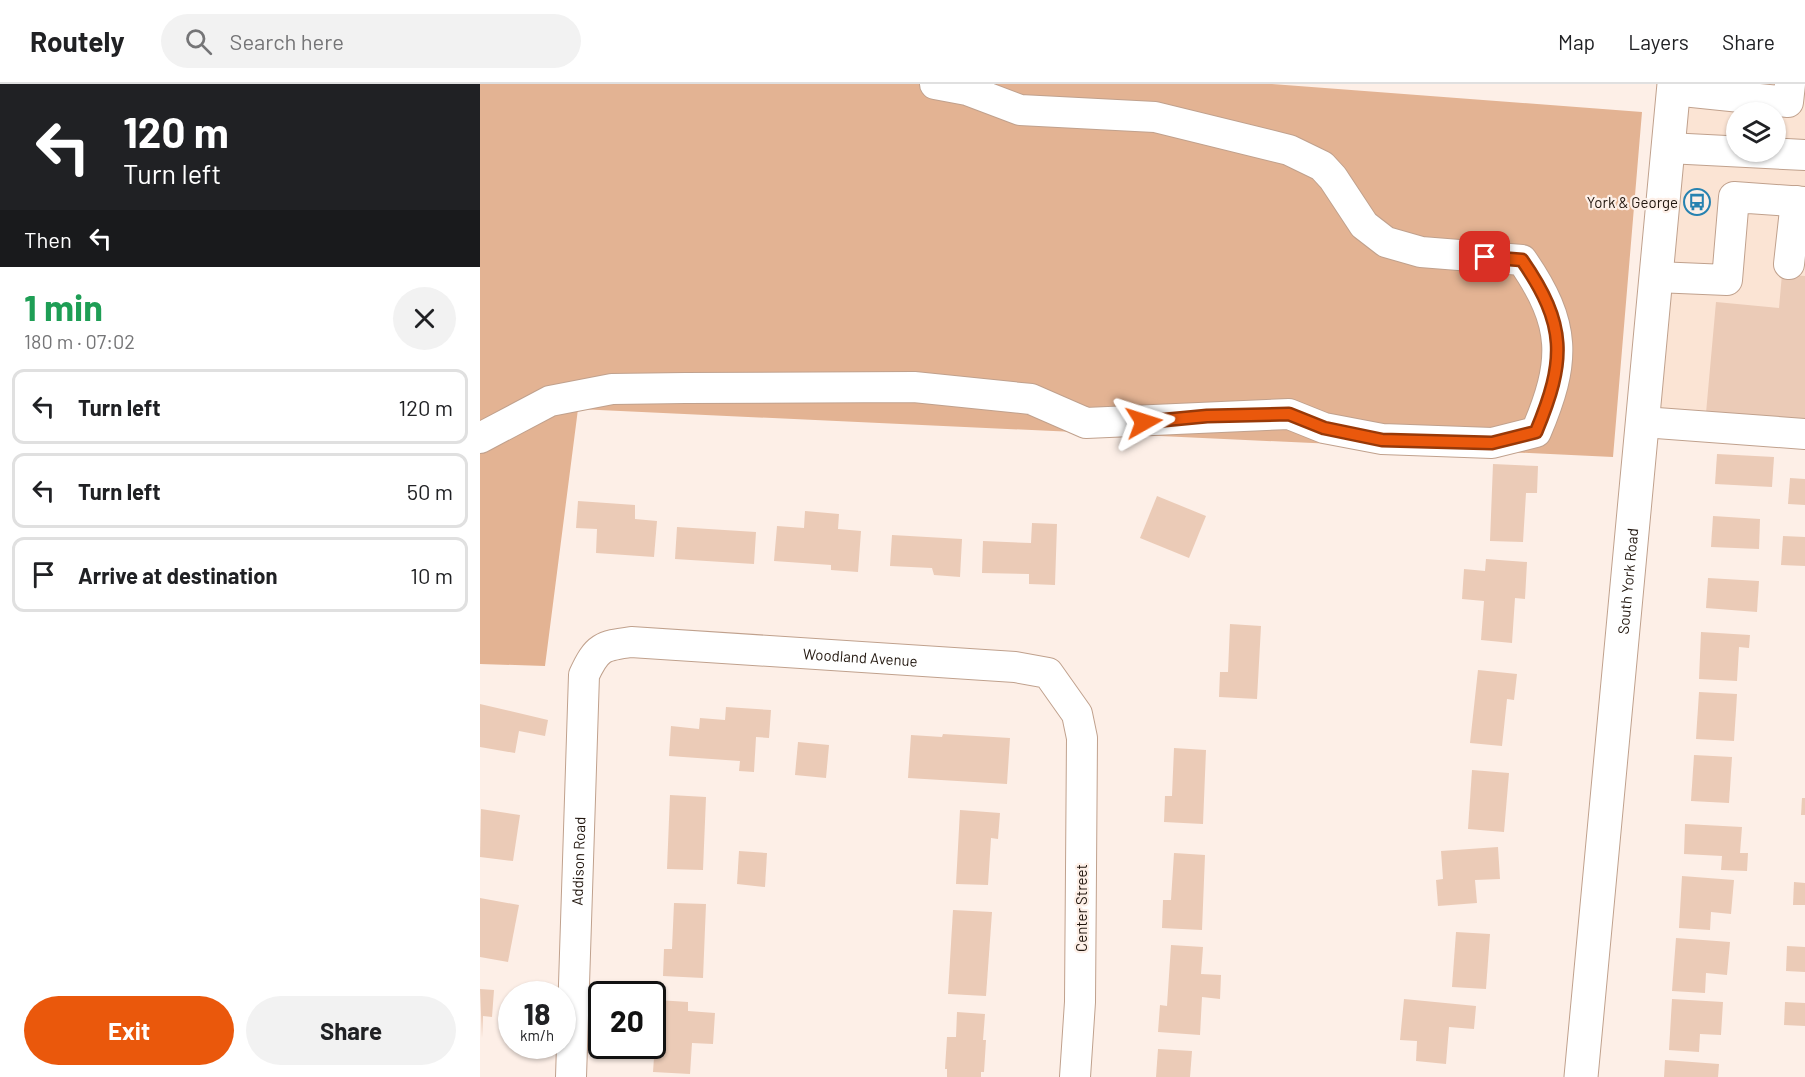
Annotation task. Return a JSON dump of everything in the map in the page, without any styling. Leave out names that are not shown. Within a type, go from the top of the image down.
[{"type":"main road","name":"South York Road","points":[[1581,1077],[1674,87]]},
{"type":"street","points":[[480,438],[550,401],[612,389],[674,388],[914,387],[1031,399],[1086,423],[1289,414],[1324,428],[1382,440],[1492,443],[1536,432],[1551,397],[1559,359],[1553,318],[1539,284],[1522,260],[1421,252],[1386,242],[1364,225],[1322,166],[1289,150],[1155,117],[1020,110],[967,90],[935,84]]},
{"type":"street","points":[[1786,102],[1788,102],[1790,84]]},
{"type":"street","points":[[1674,87],[1735,102]]},
{"type":"street","points":[[1668,148],[1726,151]]},
{"type":"street","points":[[1789,264],[1797,155]]},
{"type":"street","points":[[1656,277],[1727,280],[1734,197],[1795,201]]},
{"type":"street","points":[[1643,422],[1805,434]]},
{"type":"street","name":"Woodland Avenue","points":[[599,651],[607,646],[632,642],[1026,669],[1048,673],[1077,714],[1082,738]]},
{"type":"street","name":"Addison Road","points":[[571,1077],[584,675],[593,656],[599,651]]},
{"type":"street","name":"Center Street","points":[[1075,1077],[1080,1002],[1082,738]]},
{"type":"shaded area","points":[[480,84],[1272,84],[1642,112],[1613,457],[578,409],[545,666],[480,664]]},
{"type":"shaded area","points":[[1679,84],[1805,84],[1805,151],[1786,150],[1786,102],[1726,102],[1726,146],[1673,143]]},
{"type":"shaded area","points":[[1672,154],[1726,157],[1726,162],[1805,161],[1805,443],[1647,428]]},
{"type":"building","points":[[1782,274],[1805,276],[1805,430],[1706,413],[1716,302],[1779,308]]},
{"type":"building","points":[[1717,454],[1774,457],[1772,487],[1715,484]]},
{"type":"building","points":[[1493,464],[1538,466],[1537,493],[1526,493],[1523,542],[1490,541]]},
{"type":"building","points":[[1790,478],[1805,479],[1805,505],[1788,504]]},
{"type":"building","points":[[1157,496],[1206,516],[1189,558],[1140,538]]},
{"type":"building","points":[[578,501],[635,505],[635,519],[657,521],[654,557],[596,553],[597,529],[576,528]]},
{"type":"building","points":[[805,511],[839,514],[838,529],[861,531],[858,572],[831,570],[831,565],[774,561],[777,526],[804,528]]},
{"type":"building","points":[[1713,516],[1760,519],[1759,549],[1711,547]]},
{"type":"building","points":[[1032,523],[1057,524],[1055,585],[1029,584],[1029,574],[982,573],[983,541],[1031,543]]},
{"type":"building","points":[[677,527],[756,532],[754,564],[675,559]]},
{"type":"building","points":[[892,535],[962,539],[960,577],[934,575],[932,568],[890,566]]},
{"type":"building","points":[[1783,536],[1805,537],[1805,566],[1781,565]]},
{"type":"building","points":[[1486,559],[1527,562],[1525,599],[1515,598],[1512,643],[1481,640],[1484,601],[1462,599],[1464,569],[1485,571]]},
{"type":"building","points":[[1708,578],[1759,581],[1757,612],[1706,608]]},
{"type":"building","points":[[1230,624],[1261,626],[1257,699],[1219,697],[1220,672],[1228,672]]},
{"type":"building","points":[[1701,632],[1750,635],[1749,648],[1739,647],[1737,681],[1699,679]]},
{"type":"building","points":[[1478,670],[1517,674],[1514,700],[1507,699],[1502,746],[1470,743]]},
{"type":"building","points":[[1699,692],[1737,694],[1734,741],[1696,739]]},
{"type":"building","points":[[480,704],[548,720],[545,736],[519,731],[515,753],[480,747]]},
{"type":"building","points":[[726,707],[771,710],[769,738],[756,737],[754,772],[739,771],[740,761],[669,756],[671,726],[699,729],[700,718],[725,720]]},
{"type":"building","points":[[943,734],[1010,738],[1007,784],[908,778],[911,735],[942,737]]},
{"type":"building","points":[[798,742],[829,745],[826,778],[795,775]]},
{"type":"building","points":[[1174,748],[1206,750],[1203,824],[1164,822],[1165,796],[1172,796]]},
{"type":"building","points":[[1694,755],[1732,757],[1729,803],[1691,801]]},
{"type":"building","points":[[1472,770],[1509,773],[1504,832],[1468,829]]},
{"type":"building","points":[[670,795],[706,797],[703,870],[667,869]]},
{"type":"building","points":[[1802,798],[1805,798],[1805,815],[1801,815]]},
{"type":"building","points":[[481,809],[520,815],[513,861],[480,857]]},
{"type":"building","points":[[960,810],[1000,813],[998,839],[991,838],[988,885],[956,884]]},
{"type":"building","points":[[1685,824],[1742,827],[1740,853],[1748,853],[1747,871],[1721,870],[1722,856],[1684,854]]},
{"type":"building","points":[[1498,847],[1500,879],[1475,880],[1477,903],[1438,906],[1436,880],[1443,879],[1441,851]]},
{"type":"building","points":[[739,851],[767,853],[765,887],[737,884]]},
{"type":"building","points":[[1174,853],[1205,855],[1202,930],[1162,928],[1163,900],[1171,900]]},
{"type":"building","points":[[1682,876],[1734,880],[1731,914],[1711,912],[1710,930],[1679,928]]},
{"type":"building","points":[[1794,882],[1805,883],[1805,905],[1793,905]]},
{"type":"building","points":[[480,898],[519,905],[508,962],[480,957]]},
{"type":"building","points":[[674,903],[706,904],[703,978],[663,976],[664,949],[672,949]]},
{"type":"building","points":[[953,910],[992,912],[986,996],[948,994]]},
{"type":"building","points":[[1456,932],[1490,934],[1486,989],[1452,987]]},
{"type":"building","points":[[1676,938],[1730,942],[1727,975],[1706,973],[1705,993],[1672,991]]},
{"type":"building","points":[[1171,945],[1203,947],[1201,974],[1221,975],[1220,999],[1202,997],[1200,1035],[1158,1032],[1160,1005],[1167,1006]]},
{"type":"building","points":[[1787,946],[1805,947],[1805,972],[1786,971]]},
{"type":"building","points":[[480,989],[494,990],[492,1017],[483,1016],[482,1038]]},
{"type":"building","points":[[1404,999],[1476,1006],[1474,1029],[1449,1027],[1446,1064],[1416,1061],[1417,1041],[1400,1040]]},
{"type":"building","points":[[1672,999],[1723,1002],[1721,1035],[1700,1034],[1699,1052],[1669,1050]]},
{"type":"building","points":[[666,1001],[688,1002],[688,1011],[715,1013],[713,1044],[692,1043],[690,1074],[653,1072],[654,1059],[666,1059]]},
{"type":"building","points":[[1785,1002],[1805,1003],[1805,1026],[1784,1025]]},
{"type":"building","points":[[957,1012],[985,1014],[984,1072],[981,1072],[981,1077],[947,1077],[947,1069],[945,1069],[947,1037],[956,1037]]},
{"type":"building","points":[[1158,1049],[1192,1051],[1190,1077],[1156,1077]]},
{"type":"building","points":[[1665,1060],[1719,1064],[1718,1077],[1664,1077]]},
{"type":"place","name":"York & George","points":[[1697,202]]},
{"type":"route","points":[[1144,422],[1207,416],[1289,414],[1324,428],[1382,440],[1492,443],[1536,432],[1551,397],[1559,359],[1553,318],[1539,284],[1522,260],[1510,257],[1485,257]]}]
